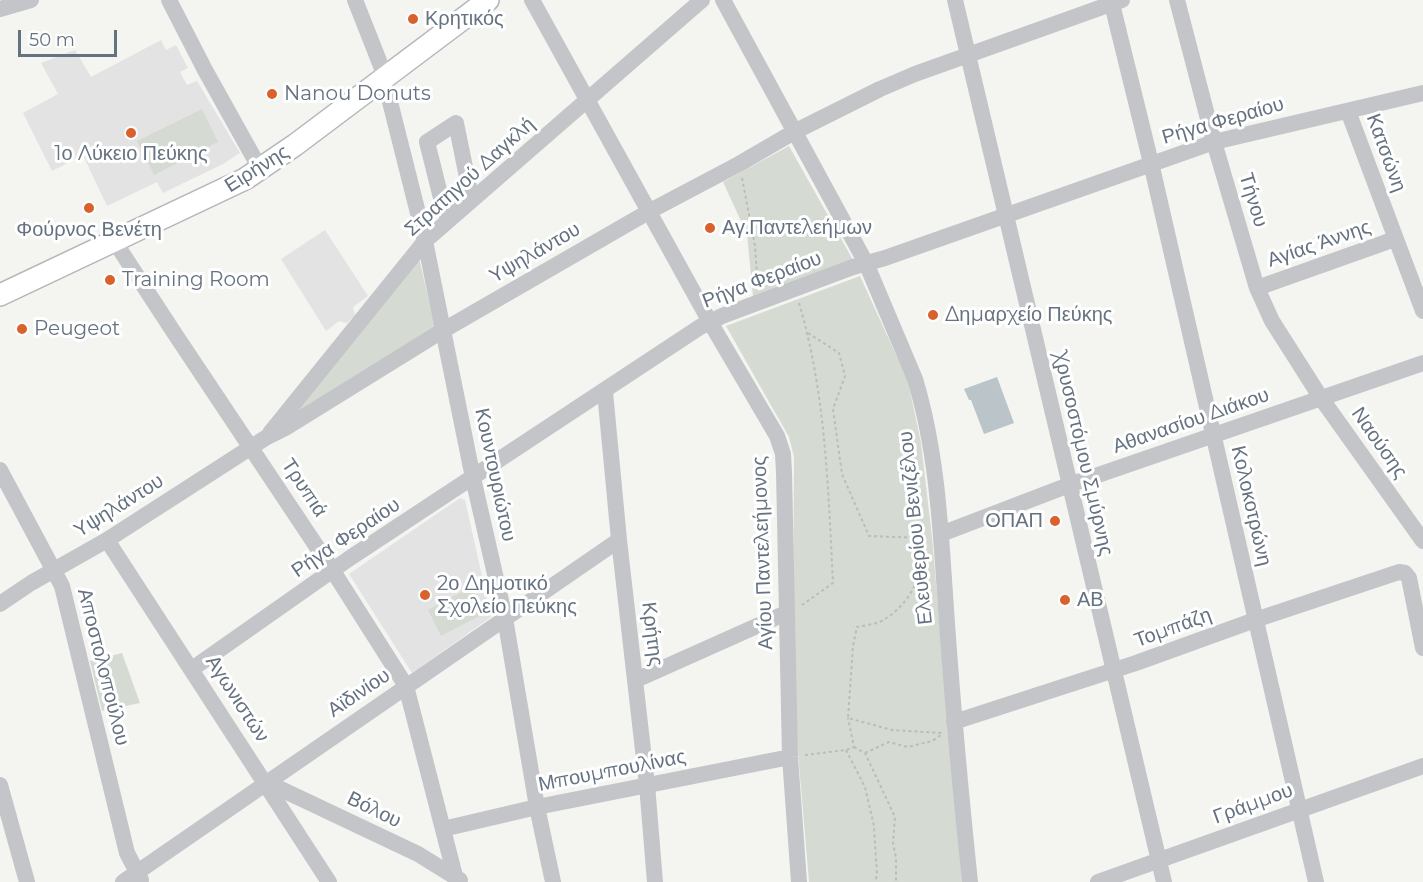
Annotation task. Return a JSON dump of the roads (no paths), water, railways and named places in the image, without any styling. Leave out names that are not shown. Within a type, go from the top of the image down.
[{"type":"main road","name":"Ειρήνης","points":[[0,295],[245,178],[295,145],[468,0]]},
{"type":"main road","name":"Ειρήνης","points":[[0,280],[213,181],[254,158],[488,0]]},
{"type":"street","points":[[0,9],[32,0]]},
{"type":"street","points":[[169,0],[204,70],[254,158]]},
{"type":"street","name":"Κουντουριώτου","points":[[355,0],[382,73],[425,241],[442,331],[505,618],[537,807],[553,882]]},
{"type":"street","name":"Στρατηγού Δαγκλή","points":[[267,437],[446,215],[589,100],[702,0]]},
{"type":"street","name":"Ελευθερίου Βενιζέλου","points":[[723,0],[867,263],[920,396],[933,454],[941,534],[951,728],[970,882]]},
{"type":"street","name":"Χρυσοστόμου Σμύρνης","points":[[955,0],[1164,882]]},
{"type":"street","name":"Τήνου","points":[[1177,0],[1214,142],[1257,288],[1272,321],[1321,398]]},
{"type":"street","name":"Αγίου Παντελεήμονος","points":[[534,1],[710,322],[771,423],[783,454],[790,757],[800,882]]},
{"type":"street","name":"Υψηλάντου","points":[[0,604],[442,331],[650,211],[794,132],[915,74],[1115,1]]},
{"type":"street","name":"Κολοκοτρώνη","points":[[1115,1],[1316,882]]},
{"type":"street","name":"Ρήγα Φεραίου","points":[[192,669],[333,571],[710,322],[867,263],[1214,142],[1423,93]]},
{"type":"street","name":"Κατσώνη","points":[[1348,111],[1423,311]]},
{"type":"street","name":"Αγίας Άννης","points":[[1257,288],[1395,239]]},
{"type":"street","name":"Τρυπιά","points":[[115,242],[333,571],[406,686],[443,829],[459,879]]},
{"type":"street","name":"Αθανασίου Διάκου","points":[[941,534],[1069,485],[1423,363]]},
{"type":"street","name":"Κρήτης","points":[[605,392],[619,540],[647,785],[655,882]]},
{"type":"street","name":"Ναούσης","points":[[1321,398],[1423,541]]},
{"type":"street","name":"Αποστολοπούλου","points":[[0,470],[62,586],[134,879]]},
{"type":"street","name":"Αγωνιστών","points":[[107,540],[329,882]]},
{"type":"street","name":"Αϊδινίου","points":[[134,879],[266,782],[619,540]]},
{"type":"street","name":"Τομπάζη","points":[[951,728],[1255,620],[1399,572],[1405,573],[1409,578],[1423,648]]},
{"type":"street","points":[[636,680],[786,613]]},
{"type":"street","name":"Μπουμπουλίνας","points":[[443,829],[537,807],[790,757]]},
{"type":"street","name":"Γράμμου","points":[[1098,882],[1423,766]]},
{"type":"street","name":"Βόλου","points":[[266,782],[418,854],[459,879]]},
{"type":"street","points":[[0,785],[27,882]]},
{"type":"street","points":[[291,824],[309,802]]},
{"type":"place","name":"Κρητικός","points":[[413,19]]},
{"type":"place","name":"Nanou Donuts","points":[[272,94]]},
{"type":"place","name":"1ο Λύκειο Πεύκης","points":[[131,133]]},
{"type":"place","name":"Φούρνος Βενέτη","points":[[89,208]]},
{"type":"place","name":"Αγ.Παντελεήμων","points":[[710,228]]},
{"type":"place","name":"Training Room","points":[[110,280]]},
{"type":"place","name":"Δημαρχείο Πεύκης","points":[[933,315]]},
{"type":"place","name":"Peugeot","points":[[22,329]]},
{"type":"place","name":"ΟΠΑΠ","points":[[1055,521]]},
{"type":"place","name":"2ο Δημοτικό Σχολείο Πεύκης","points":[[425,595]]},
{"type":"place","name":"ΑΒ","points":[[1065,600]]}]
